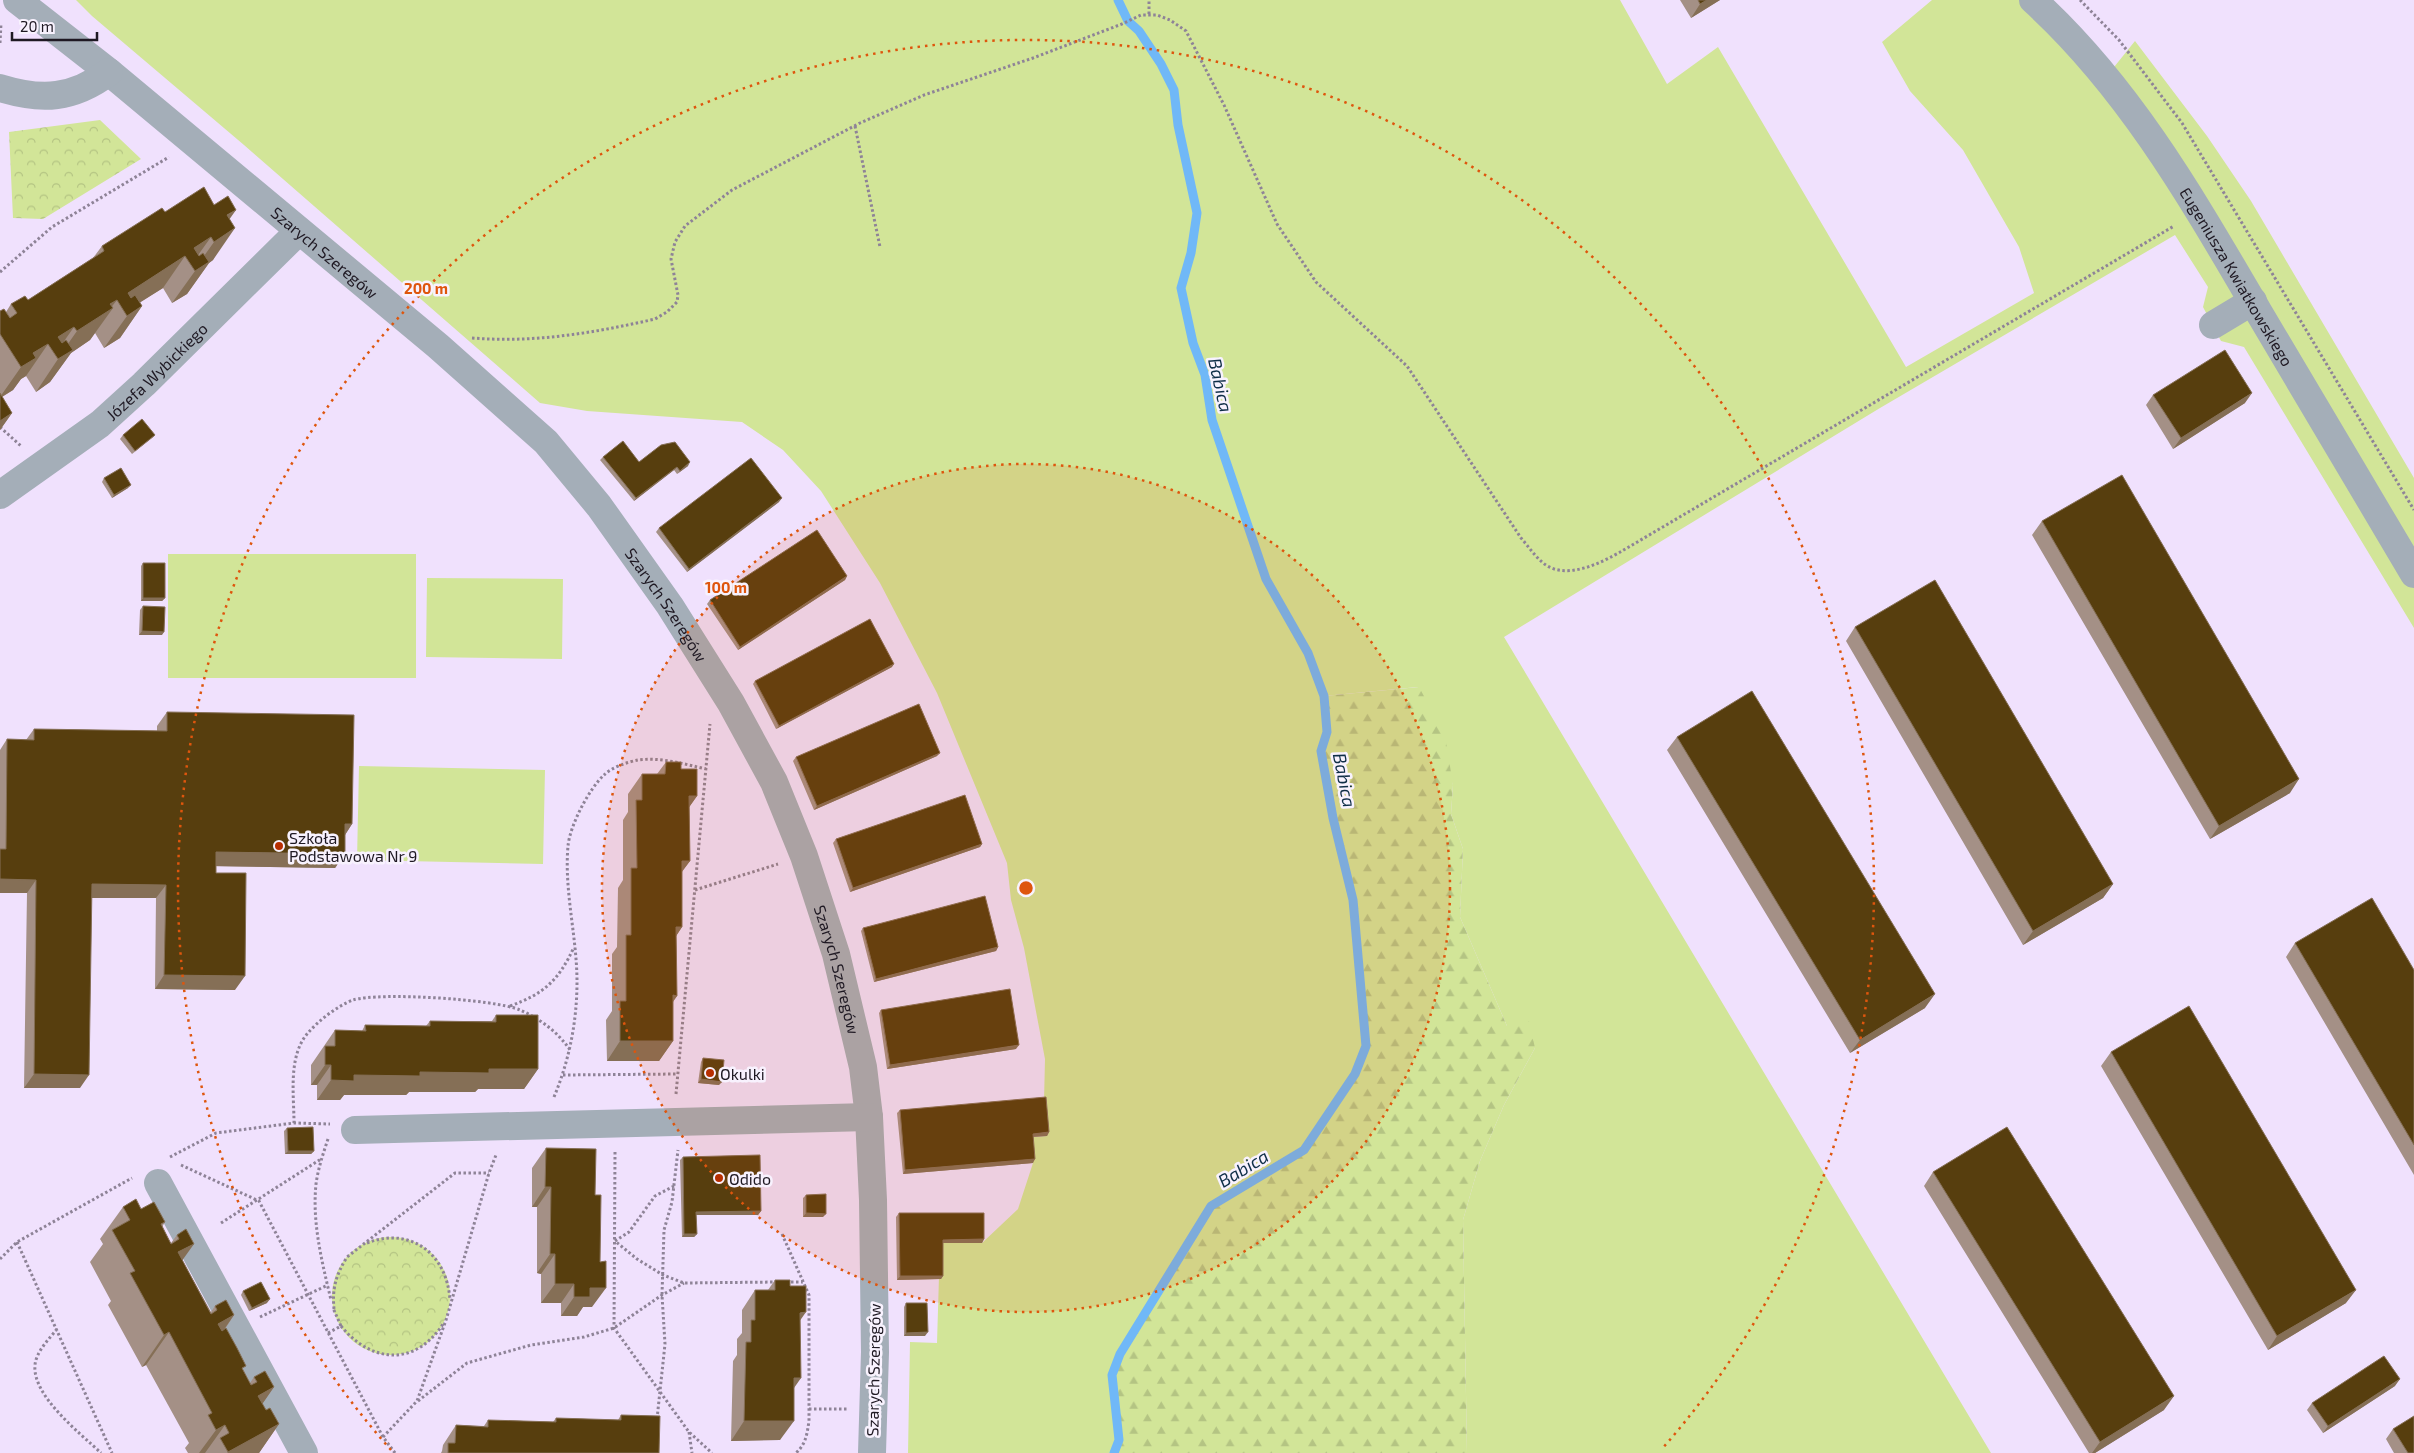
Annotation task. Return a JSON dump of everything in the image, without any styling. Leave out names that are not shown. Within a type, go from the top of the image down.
[{"type":"street","name":"Szarych Szeregów","points":[[17,0],[109,72],[438,346],[546,442],[593,498],[670,606],[731,703],[774,782],[804,856],[836,954],[863,1067],[869,1117],[873,1200],[874,1342],[872,1453]]},
{"type":"street","name":"Eugeniusza Kwiatkowskiego","points":[[2033,0],[2106,77],[2153,139],[2200,210],[2414,574]]},
{"type":"street","points":[[0,88],[19,94],[42,97],[61,95],[93,84],[109,72]]},
{"type":"street","name":"Józefa Wybickiego","points":[[0,494],[40,468],[112,413],[300,231]]},
{"type":"street","points":[[2213,325],[2253,300]]},
{"type":"street","points":[[344,1127],[539,1126],[869,1117]]},
{"type":"street","points":[[162,1171],[237,1330],[304,1453]]},
{"type":"path","points":[[1149,0],[1149,14]]},
{"type":"path","points":[[438,346],[463,337],[492,340],[565,337],[655,319],[667,312],[677,302],[678,295],[671,259],[675,242],[685,226],[732,190],[855,126],[924,95],[1122,24],[1141,15],[1149,14],[1170,20],[1186,31],[1224,105],[1277,224],[1316,282],[1407,366],[1522,538],[1543,563],[1555,569],[1579,569],[1593,566],[1622,551],[2169,230]]},
{"type":"path","points":[[0,20],[0,43]]},
{"type":"path","points":[[855,126],[880,247]]},
{"type":"path","points":[[0,272],[52,227],[176,153]]},
{"type":"path","points":[[0,427],[26,451]]},
{"type":"path","points":[[657,1426],[664,1344],[662,1275],[664,1230],[674,1186],[678,1074],[710,734]]},
{"type":"path","points":[[539,1126],[554,1098],[570,1051],[577,982],[570,898],[568,844],[580,812],[593,788],[605,773],[624,764],[639,760],[662,760],[706,769]]},
{"type":"path","points":[[695,890],[781,863]]},
{"type":"path","points":[[508,1007],[541,993],[555,980],[566,964],[574,946]]},
{"type":"path","points":[[294,1123],[294,1070],[297,1055],[306,1035],[331,1013],[353,1000],[413,997],[476,1001],[518,1009],[544,1023],[570,1051]]},
{"type":"path","points":[[563,1075],[678,1074]]},
{"type":"path","points":[[615,1124],[614,1328],[689,1432],[712,1453]]},
{"type":"path","points":[[417,1402],[446,1320],[488,1173],[508,1126]]},
{"type":"path","points":[[344,1127],[322,1159],[316,1183],[316,1210],[321,1258],[340,1326],[352,1341],[368,1351],[386,1355],[404,1354],[422,1347],[435,1335],[446,1320]]},
{"type":"path","points":[[221,1223],[259,1201],[322,1159]]},
{"type":"path","points":[[162,1171],[259,1201],[383,1437],[395,1453]]},
{"type":"path","points":[[334,1309],[332,1291],[337,1273],[347,1257],[455,1173],[488,1173]]},
{"type":"path","points":[[615,1241],[629,1232],[655,1196],[674,1186]]},
{"type":"path","points":[[782,1234],[809,1295],[809,1409],[806,1438],[802,1448],[796,1453]]},
{"type":"path","points":[[362,1245],[388,1238],[415,1242],[430,1252],[442,1267],[449,1284],[450,1302]]},
{"type":"path","points":[[615,1241],[637,1259],[662,1275],[684,1283],[803,1282]]},
{"type":"path","points":[[0,1259],[17,1242],[112,1453]]},
{"type":"path","points":[[383,1437],[417,1402],[467,1363],[531,1345],[584,1337],[614,1328],[662,1295],[684,1283]]},
{"type":"path","points":[[237,1330],[328,1285]]},
{"type":"path","points":[[328,1333],[340,1326]]},
{"type":"path","points":[[57,1329],[43,1346],[35,1364],[36,1381],[48,1400],[101,1453]]},
{"type":"path","points":[[809,1409],[847,1409]]},
{"type":"path","points":[[689,1432],[692,1453]]},
{"type":"green space","points":[[76,0],[1620,0],[1667,84],[1718,47],[1906,367],[2034,293],[2019,247],[1963,150],[1910,91],[1882,42],[1932,0],[2033,0],[2106,77],[2135,41],[2207,136],[2251,201],[2414,478],[2414,628],[2244,347],[2221,341],[2203,307],[2208,287],[2175,235],[1880,408],[1504,637],[1991,1453],[1467,1453],[1463,1220],[1480,1161],[1504,1105],[1535,1048],[1507,1026],[1460,917],[1463,849],[1451,814],[1453,785],[1418,687],[1324,696],[1327,732],[1321,751],[1333,818],[1353,900],[1366,1046],[1355,1074],[1304,1150],[1211,1206],[1120,1354],[1112,1375],[1119,1440],[1114,1453],[908,1453],[910,1342],[937,1343],[940,1243],[982,1243],[1018,1209],[1033,1163],[1030,1137],[1047,1136],[1044,1101],[1045,1059],[1024,948],[1011,900],[1007,863],[937,693],[880,583],[821,491],[783,450],[742,422],[587,411],[540,403],[244,145],[92,16]]},
{"type":"green space","points":[[100,120],[141,159],[43,219],[13,218],[9,132]]},
{"type":"green space","points":[[168,554],[416,554],[416,678],[168,678]]},
{"type":"green space","points":[[427,578],[563,579],[562,659],[426,657]]},
{"type":"green space","points":[[1419,687],[1445,735],[1453,785],[1451,814],[1463,849],[1460,917],[1507,1026],[1529,1021],[1535,1048],[1504,1105],[1480,1161],[1463,1220],[1467,1453],[1114,1453],[1119,1439],[1112,1375],[1120,1354],[1211,1206],[1305,1150],[1355,1074],[1366,1046],[1353,900],[1333,818],[1321,751],[1327,732],[1324,696]]},
{"type":"green space","points":[[359,766],[545,770],[543,864],[357,860]]},
{"type":"green space","points":[[391,1237],[413,1242],[424,1247],[440,1263],[445,1274],[450,1296],[445,1318],[440,1329],[424,1345],[413,1350],[391,1355],[369,1350],[358,1345],[342,1329],[337,1318],[332,1296],[337,1274],[342,1263],[358,1247],[369,1242]]},
{"type":"building","points":[[1698,0],[1707,0],[1700,4]]},
{"type":"building","points":[[204,187],[214,205],[228,196],[236,210],[227,215],[235,228],[214,242],[211,237],[194,248],[199,256],[203,253],[209,262],[195,271],[185,256],[128,293],[131,298],[135,295],[142,306],[127,316],[117,300],[110,304],[113,308],[77,331],[74,327],[58,337],[62,343],[66,340],[73,350],[58,359],[48,344],[33,353],[36,358],[21,367],[0,334],[0,311],[4,309],[10,318],[17,313],[11,304],[25,296],[28,300],[104,251],[102,246],[162,208],[165,212]]},
{"type":"building","points":[[2225,350],[2252,393],[2181,438],[2153,395]]},
{"type":"building","points":[[0,393],[12,413],[0,421]]},
{"type":"building","points":[[142,419],[155,435],[135,451],[123,435]]},
{"type":"building","points":[[623,441],[639,462],[661,445],[675,442],[690,462],[680,471],[677,467],[636,498],[603,457]]},
{"type":"building","points":[[751,458],[782,498],[689,569],[659,528]]},
{"type":"building","points":[[121,468],[131,485],[114,495],[104,478]]},
{"type":"building","points":[[2122,475],[2299,779],[2219,826],[2042,521]]},
{"type":"building","points":[[817,530],[847,576],[740,647],[710,600]]},
{"type":"building","points":[[143,563],[165,563],[165,598],[143,598]]},
{"type":"building","points":[[1935,580],[2113,884],[2033,931],[1855,627]]},
{"type":"building","points":[[143,606],[165,607],[164,632],[142,631]]},
{"type":"building","points":[[870,619],[894,664],[779,726],[755,681]]},
{"type":"building","points":[[1752,691],[1935,994],[1860,1040],[1677,737]]},
{"type":"building","points":[[919,704],[940,753],[817,806],[796,757]]},
{"type":"building","points":[[167,712],[354,715],[352,824],[345,824],[345,854],[216,852],[216,873],[246,873],[245,976],[164,975],[166,885],[92,884],[89,1075],[34,1074],[36,880],[0,879],[0,849],[6,849],[7,739],[34,740],[34,729],[167,731]]},
{"type":"building","points":[[666,762],[681,762],[681,769],[697,769],[697,796],[689,796],[690,861],[682,861],[682,927],[676,927],[677,996],[673,995],[673,1041],[620,1041],[620,1001],[626,1001],[626,935],[631,935],[631,868],[637,868],[636,800],[642,800],[642,774],[665,774]]},
{"type":"building","points":[[965,795],[982,844],[853,888],[836,839]]},
{"type":"building","points":[[985,896],[998,947],[876,979],[863,928]]},
{"type":"building","points":[[2372,898],[2414,970],[2414,1145],[2295,943]]},
{"type":"building","points":[[1010,989],[1019,1045],[890,1065],[881,1010]]},
{"type":"building","points":[[2189,1006],[2356,1290],[2277,1336],[2111,1052]]},
{"type":"building","points":[[496,1015],[538,1015],[538,1069],[489,1069],[489,1073],[420,1072],[420,1076],[354,1075],[354,1081],[331,1080],[331,1065],[325,1065],[325,1046],[335,1046],[335,1030],[366,1031],[365,1025],[430,1026],[430,1021],[496,1022]]},
{"type":"building","name":"Okulki","points":[[703,1058],[724,1060],[722,1082],[701,1079]]},
{"type":"building","points":[[1046,1097],[1049,1132],[1033,1134],[1035,1159],[905,1170],[900,1110]]},
{"type":"building","points":[[313,1127],[314,1151],[288,1151],[287,1128]]},
{"type":"building","points":[[2007,1127],[2174,1396],[2100,1442],[1933,1172]]},
{"type":"building","points":[[546,1148],[596,1149],[595,1195],[601,1195],[600,1262],[606,1261],[606,1288],[590,1288],[590,1297],[574,1297],[574,1284],[555,1284],[555,1254],[550,1254],[551,1187],[545,1187]]},
{"type":"building","name":"Odido","points":[[760,1155],[761,1211],[696,1212],[697,1234],[684,1234],[683,1157]]},
{"type":"building","points":[[826,1194],[826,1214],[806,1213],[806,1195]]},
{"type":"building","points":[[136,1199],[141,1209],[154,1202],[165,1222],[161,1224],[171,1244],[179,1239],[177,1235],[186,1229],[194,1244],[178,1252],[211,1314],[217,1310],[215,1306],[226,1300],[234,1315],[218,1324],[222,1331],[226,1328],[237,1348],[246,1366],[242,1368],[251,1385],[257,1382],[254,1377],[265,1371],[274,1387],[258,1396],[266,1410],[270,1408],[279,1424],[228,1452],[220,1438],[229,1433],[225,1425],[216,1430],[208,1415],[212,1413],[169,1332],[164,1335],[130,1273],[135,1271],[112,1230],[130,1220],[123,1207]]},
{"type":"building","points":[[899,1213],[984,1213],[984,1239],[943,1240],[943,1276],[900,1276]]},
{"type":"building","points":[[775,1280],[790,1280],[790,1286],[806,1286],[806,1312],[800,1313],[801,1378],[794,1378],[794,1421],[744,1421],[746,1342],[751,1342],[751,1320],[755,1320],[755,1290],[775,1290]]},
{"type":"building","points":[[261,1282],[270,1299],[252,1308],[243,1291]]},
{"type":"building","points":[[906,1303],[927,1303],[928,1332],[906,1333]]},
{"type":"building","points":[[2384,1356],[2400,1379],[2328,1426],[2312,1403]]},
{"type":"building","points":[[621,1415],[660,1416],[659,1453],[448,1453],[448,1443],[455,1443],[456,1425],[488,1427],[488,1420],[556,1422],[556,1418],[621,1420]]},
{"type":"building","points":[[2414,1416],[2414,1453],[2408,1453],[2393,1429]]},
{"type":"waterway","name":"Babica","points":[[1114,1453],[1119,1440],[1112,1375],[1120,1354],[1211,1206],[1304,1150],[1355,1074],[1366,1046],[1353,900],[1333,818],[1321,751],[1327,732],[1324,696],[1308,653],[1266,579],[1212,420],[1205,375],[1193,343],[1181,288],[1191,253],[1197,213],[1178,125],[1174,90],[1161,64],[1139,31],[1128,21],[1118,0]]},
{"type":"place","name":"Szkoła Podstawowa Nr 9","points":[[279,846]]},
{"type":"place","name":"Okulki","points":[[710,1073]]},
{"type":"place","name":"Odido","points":[[719,1178]]}]
